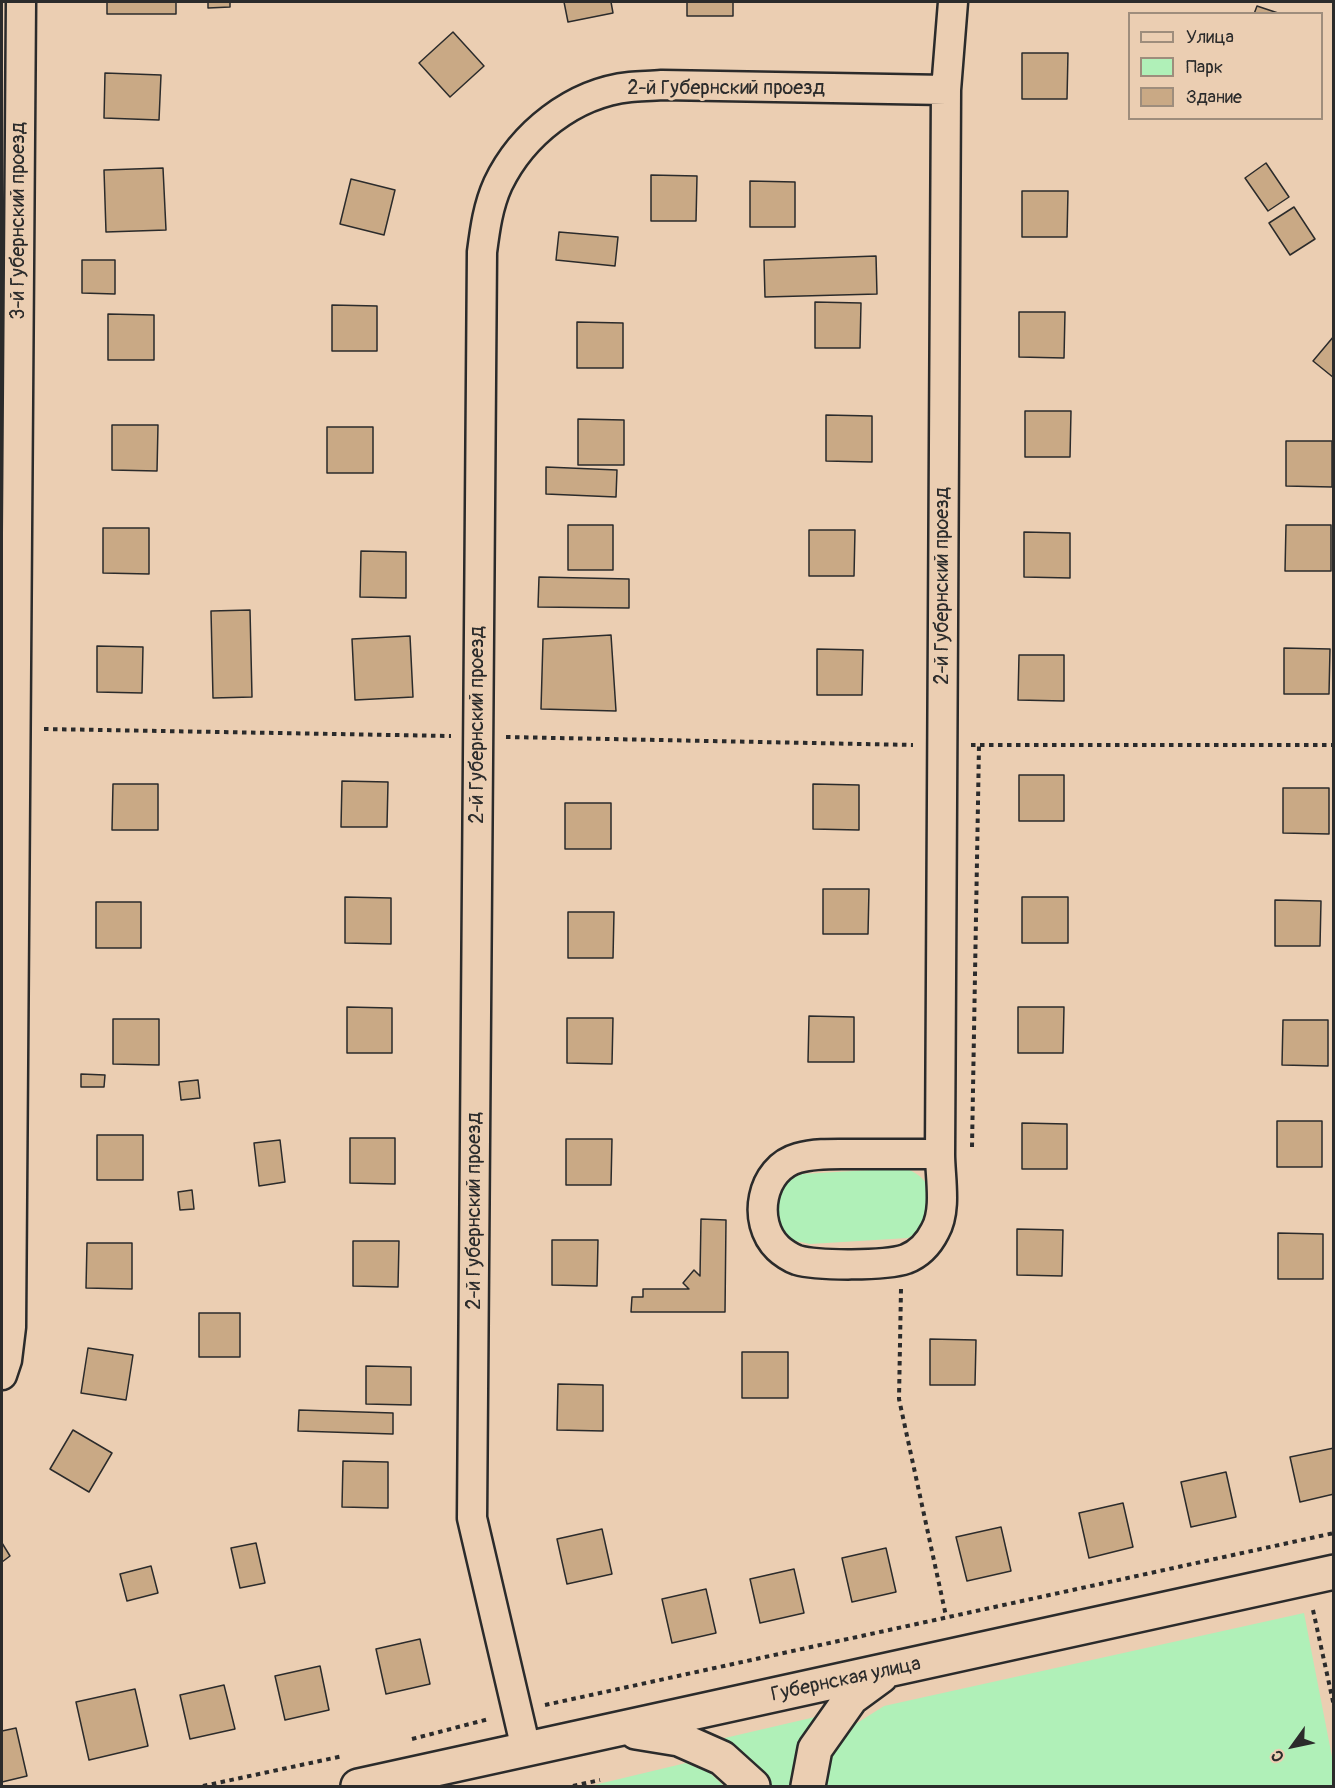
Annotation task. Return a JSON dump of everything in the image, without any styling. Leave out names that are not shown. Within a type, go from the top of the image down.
[{"type":"street","name":"3-й Губернский проезд","points":[[2,1375],[7,1360],[11,1327],[21,2]]},
{"type":"street","name":"2-й Губернский проезд","points":[[940,1154],[817,1154],[796,1158],[778,1170],[766,1187],[761,1208],[765,1229],[777,1247],[795,1259],[816,1264],[885,1262],[906,1258],[924,1247],[936,1229],[941,1208],[946,90],[953,2]]},
{"type":"street","name":"2-й Губернский проезд","points":[[526,1749],[472,1518],[482,252],[486,218],[497,185],[514,156],[537,130],[564,110],[595,95],[628,87],[662,86],[946,90]]},
{"type":"street","name":"Губернская улица","points":[[358,1786],[1334,1572]]},
{"type":"street","points":[[808,1786],[815,1749],[845,1706],[851,1698],[890,1670]]},
{"type":"street","points":[[613,1729],[680,1739],[722,1758],[753,1786]]},
{"type":"path","points":[[15,728],[942,745],[1334,745]]},
{"type":"path","points":[[405,1741],[517,1711],[1334,1533]]},
{"type":"path","points":[[1323,1606],[1312,1608],[1334,1706]]},
{"type":"path","points":[[203,1786],[349,1755]]},
{"type":"path","points":[[573,1786],[600,1780]]},
{"type":"green space","points":[[905,1168],[922,1178],[933,1196],[923,1230],[908,1238],[810,1244],[791,1240],[780,1233],[773,1218],[778,1189],[788,1180],[802,1174]]},
{"type":"green space","points":[[1304,1613],[1333,1762],[1333,1786],[821,1786],[832,1753],[854,1725],[884,1706]]},
{"type":"green space","points":[[828,1714],[792,1786],[770,1786],[751,1765],[712,1741]]},
{"type":"green space","points":[[686,1763],[710,1773],[724,1786],[590,1786]]},
{"type":"building","points":[[107,2],[176,2],[176,14],[107,14]]},
{"type":"building","points":[[208,2],[230,2],[230,7],[208,8]]},
{"type":"building","points":[[564,2],[611,2],[613,13],[568,22]]},
{"type":"building","points":[[687,2],[733,2],[733,16],[687,16]]},
{"type":"building","points":[[1257,6],[1275,12],[1255,12]]},
{"type":"building","points":[[453,32],[484,66],[450,97],[419,63]]},
{"type":"building","points":[[1022,53],[1068,53],[1067,99],[1022,99]]},
{"type":"building","points":[[105,73],[161,75],[159,120],[104,118]]},
{"type":"building","points":[[1266,163],[1289,197],[1268,211],[1245,178]]},
{"type":"building","points":[[163,168],[166,230],[106,232],[104,170]]},
{"type":"building","points":[[651,175],[697,176],[696,221],[651,221]]},
{"type":"building","points":[[351,179],[395,190],[384,235],[340,224]]},
{"type":"building","points":[[750,181],[795,182],[795,227],[750,227]]},
{"type":"building","points":[[1022,191],[1068,191],[1067,237],[1022,237]]},
{"type":"building","points":[[1294,207],[1315,239],[1290,255],[1269,223]]},
{"type":"building","points":[[559,232],[618,237],[615,266],[556,260]]},
{"type":"building","points":[[876,256],[877,294],[765,297],[764,260]]},
{"type":"building","points":[[82,260],[115,260],[115,294],[82,293]]},
{"type":"building","points":[[815,302],[861,303],[860,348],[815,348]]},
{"type":"building","points":[[332,305],[377,306],[377,351],[332,351]]},
{"type":"building","points":[[1019,312],[1065,312],[1064,358],[1019,357]]},
{"type":"building","points":[[108,314],[154,315],[154,360],[108,360]]},
{"type":"building","points":[[577,322],[623,323],[623,368],[577,368]]},
{"type":"building","points":[[1334,336],[1334,378],[1313,361]]},
{"type":"building","points":[[1025,411],[1071,411],[1070,457],[1025,457]]},
{"type":"building","points":[[826,415],[872,416],[872,462],[826,461]]},
{"type":"building","points":[[578,419],[624,420],[624,465],[578,465]]},
{"type":"building","points":[[112,425],[158,425],[157,471],[112,470]]},
{"type":"building","points":[[327,427],[373,427],[373,473],[327,473]]},
{"type":"building","points":[[1286,441],[1332,441],[1332,487],[1286,486]]},
{"type":"building","points":[[546,467],[617,470],[616,497],[546,494]]},
{"type":"building","points":[[568,525],[613,525],[613,570],[568,570]]},
{"type":"building","points":[[1286,525],[1331,525],[1331,571],[1285,571]]},
{"type":"building","points":[[103,528],[149,528],[149,574],[103,573]]},
{"type":"building","points":[[809,530],[855,530],[854,576],[809,576]]},
{"type":"building","points":[[1024,532],[1070,533],[1070,578],[1024,577]]},
{"type":"building","points":[[361,551],[406,552],[406,598],[360,597]]},
{"type":"building","points":[[539,577],[629,579],[629,608],[538,607]]},
{"type":"building","points":[[250,610],[252,697],[213,698],[211,611]]},
{"type":"building","points":[[611,635],[616,711],[541,709],[543,639]]},
{"type":"building","points":[[410,636],[413,697],[355,700],[352,639]]},
{"type":"building","points":[[97,646],[143,647],[142,693],[97,692]]},
{"type":"building","points":[[1284,648],[1330,649],[1329,694],[1284,694]]},
{"type":"building","points":[[817,649],[863,650],[862,695],[817,695]]},
{"type":"building","points":[[1019,655],[1064,655],[1064,701],[1018,700]]},
{"type":"building","points":[[1019,775],[1064,775],[1064,821],[1019,821]]},
{"type":"building","points":[[342,781],[388,782],[387,827],[341,827]]},
{"type":"building","points":[[113,784],[158,784],[158,830],[112,830]]},
{"type":"building","points":[[813,784],[859,785],[859,830],[813,829]]},
{"type":"building","points":[[1283,788],[1329,788],[1329,834],[1283,833]]},
{"type":"building","points":[[565,803],[611,803],[611,849],[565,849]]},
{"type":"building","points":[[823,889],[869,889],[868,934],[823,934]]},
{"type":"building","points":[[345,897],[391,898],[391,944],[345,943]]},
{"type":"building","points":[[1022,897],[1068,897],[1068,943],[1022,943]]},
{"type":"building","points":[[1275,900],[1321,901],[1320,946],[1275,946]]},
{"type":"building","points":[[96,902],[141,902],[141,948],[96,948]]},
{"type":"building","points":[[568,912],[614,912],[613,958],[568,958]]},
{"type":"building","points":[[347,1007],[392,1008],[392,1053],[347,1053]]},
{"type":"building","points":[[1018,1007],[1064,1007],[1063,1053],[1018,1053]]},
{"type":"building","points":[[809,1016],[854,1017],[854,1062],[808,1062]]},
{"type":"building","points":[[567,1018],[613,1018],[612,1064],[567,1063]]},
{"type":"building","points":[[113,1019],[159,1019],[159,1065],[113,1064]]},
{"type":"building","points":[[1283,1020],[1328,1020],[1328,1066],[1282,1065]]},
{"type":"building","points":[[81,1074],[105,1075],[104,1087],[81,1087]]},
{"type":"building","points":[[198,1080],[200,1098],[181,1100],[179,1082]]},
{"type":"building","points":[[1277,1121],[1322,1121],[1322,1167],[1277,1167]]},
{"type":"building","points":[[1022,1123],[1067,1124],[1067,1169],[1022,1169]]},
{"type":"building","points":[[97,1135],[143,1135],[143,1180],[97,1180]]},
{"type":"building","points":[[350,1138],[395,1138],[395,1184],[350,1183]]},
{"type":"building","points":[[566,1139],[612,1139],[611,1185],[566,1185]]},
{"type":"building","points":[[280,1140],[285,1182],[259,1186],[254,1143]]},
{"type":"building","points":[[192,1190],[194,1209],[180,1210],[178,1192]]},
{"type":"building","points":[[701,1219],[726,1220],[725,1312],[631,1312],[632,1297],[643,1297],[643,1289],[689,1289],[683,1283],[694,1270],[700,1276]]},
{"type":"building","points":[[1017,1229],[1063,1230],[1062,1276],[1017,1275]]},
{"type":"building","points":[[1278,1233],[1323,1234],[1323,1279],[1278,1279]]},
{"type":"building","points":[[552,1240],[598,1240],[597,1286],[552,1285]]},
{"type":"building","points":[[353,1241],[399,1241],[398,1287],[353,1286]]},
{"type":"building","points":[[87,1243],[132,1243],[132,1289],[86,1288]]},
{"type":"building","points":[[199,1313],[240,1313],[240,1357],[199,1357]]},
{"type":"building","points":[[930,1339],[976,1340],[975,1385],[930,1385]]},
{"type":"building","points":[[88,1348],[133,1355],[126,1400],[81,1393]]},
{"type":"building","points":[[742,1352],[788,1352],[788,1398],[742,1398]]},
{"type":"building","points":[[366,1366],[411,1367],[411,1405],[366,1404]]},
{"type":"building","points":[[558,1384],[603,1385],[603,1431],[557,1430]]},
{"type":"building","points":[[299,1410],[393,1413],[393,1434],[298,1431]]},
{"type":"building","points":[[73,1430],[112,1453],[89,1492],[50,1469]]},
{"type":"building","points":[[1334,1448],[1334,1494],[1300,1502],[1290,1457]]},
{"type":"building","points":[[343,1461],[388,1462],[388,1508],[342,1507]]},
{"type":"building","points":[[1226,1472],[1236,1517],[1191,1527],[1181,1482]]},
{"type":"building","points":[[1123,1503],[1133,1547],[1089,1558],[1079,1513]]},
{"type":"building","points":[[1001,1527],[1011,1571],[967,1581],[956,1537]]},
{"type":"building","points":[[602,1529],[612,1574],[567,1584],[557,1539]]},
{"type":"building","points":[[2,1543],[10,1556],[2,1562]]},
{"type":"building","points":[[256,1543],[265,1583],[240,1588],[231,1548]]},
{"type":"building","points":[[886,1548],[896,1592],[852,1602],[842,1558]]},
{"type":"building","points":[[151,1566],[158,1593],[127,1601],[120,1574]]},
{"type":"building","points":[[794,1569],[804,1613],[760,1623],[750,1579]]},
{"type":"building","points":[[706,1589],[716,1633],[672,1643],[662,1599]]},
{"type":"building","points":[[420,1639],[430,1684],[386,1694],[376,1649]]},
{"type":"building","points":[[320,1666],[329,1710],[285,1720],[275,1676]]},
{"type":"building","points":[[224,1685],[235,1729],[190,1739],[180,1695]]},
{"type":"building","points":[[135,1689],[148,1746],[89,1760],[76,1702]]},
{"type":"building","points":[[16,1728],[27,1776],[2,1782],[2,1731]]}]
